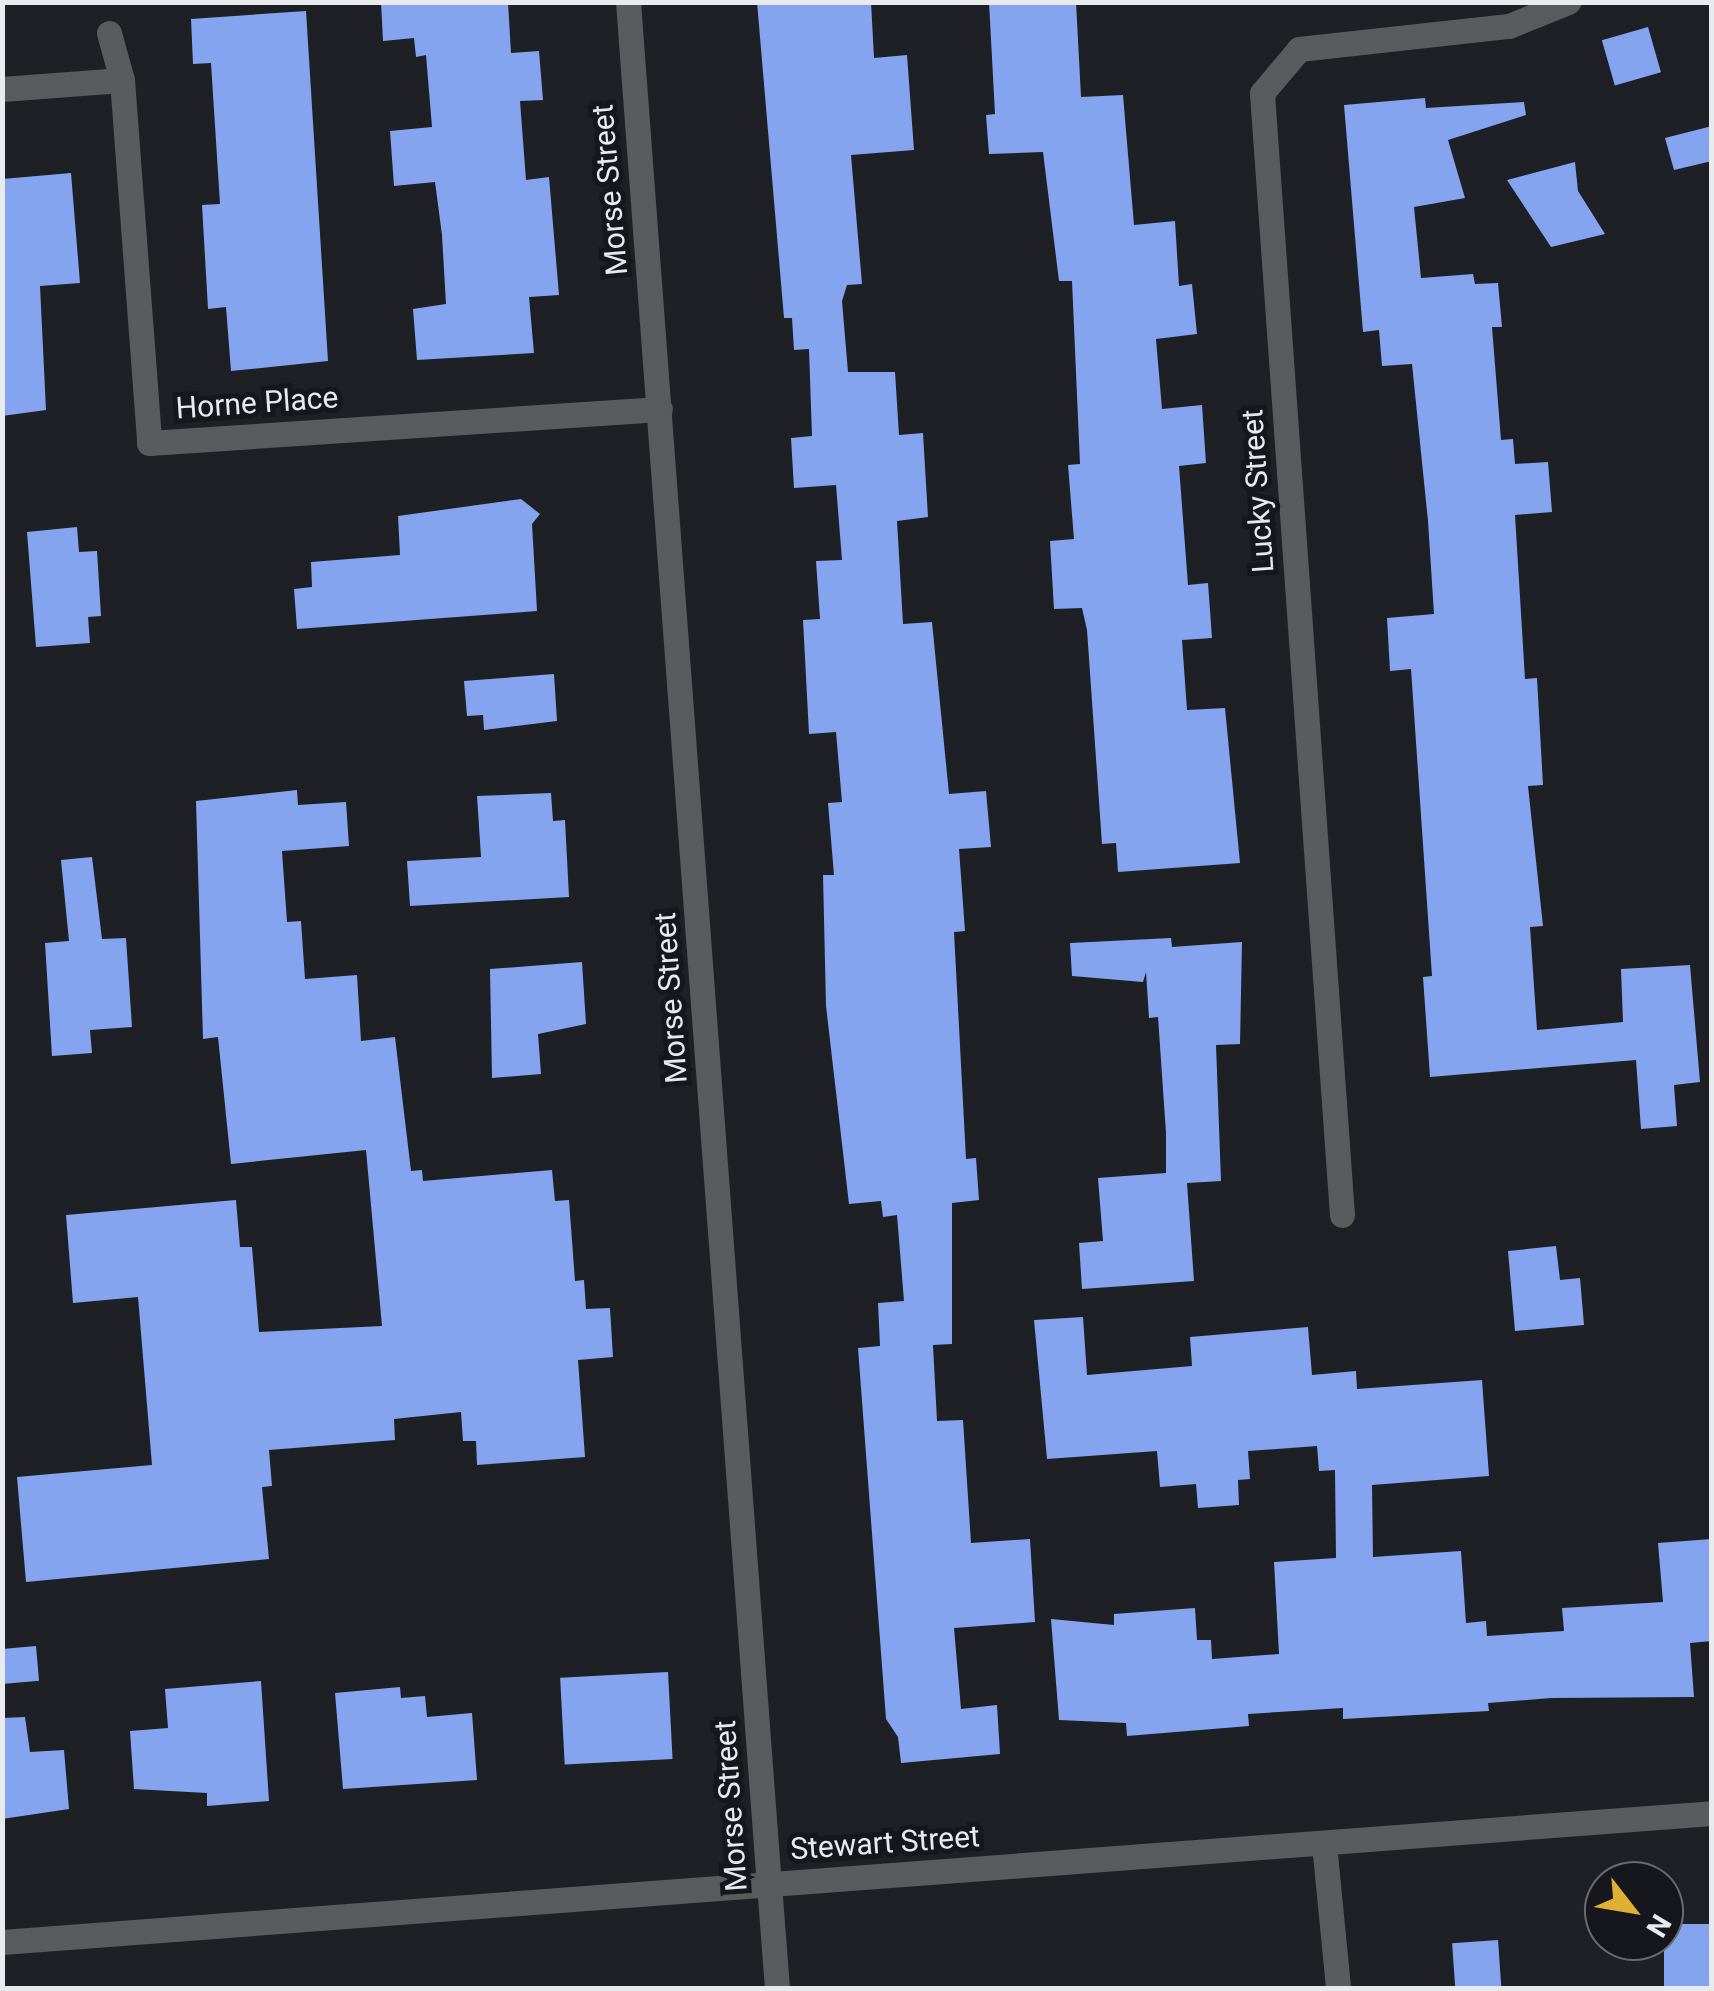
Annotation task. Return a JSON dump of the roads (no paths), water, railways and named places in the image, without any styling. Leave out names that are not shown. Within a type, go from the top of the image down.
[{"type":"street","name":"Morse Street","points":[[628,2],[777,1988]]},
{"type":"street","name":"Lucky Street","points":[[1342,1215],[1262,93],[1299,48],[1509,26],[1568,2]]},
{"type":"street","name":"Horne Place","points":[[110,34],[122,80],[148,443],[660,408]]},
{"type":"street","points":[[2,89],[122,80]]},
{"type":"street","name":"Stewart Street","points":[[2,1942],[1712,1813]]},
{"type":"street","points":[[1324,1844],[1338,1988]]}]
